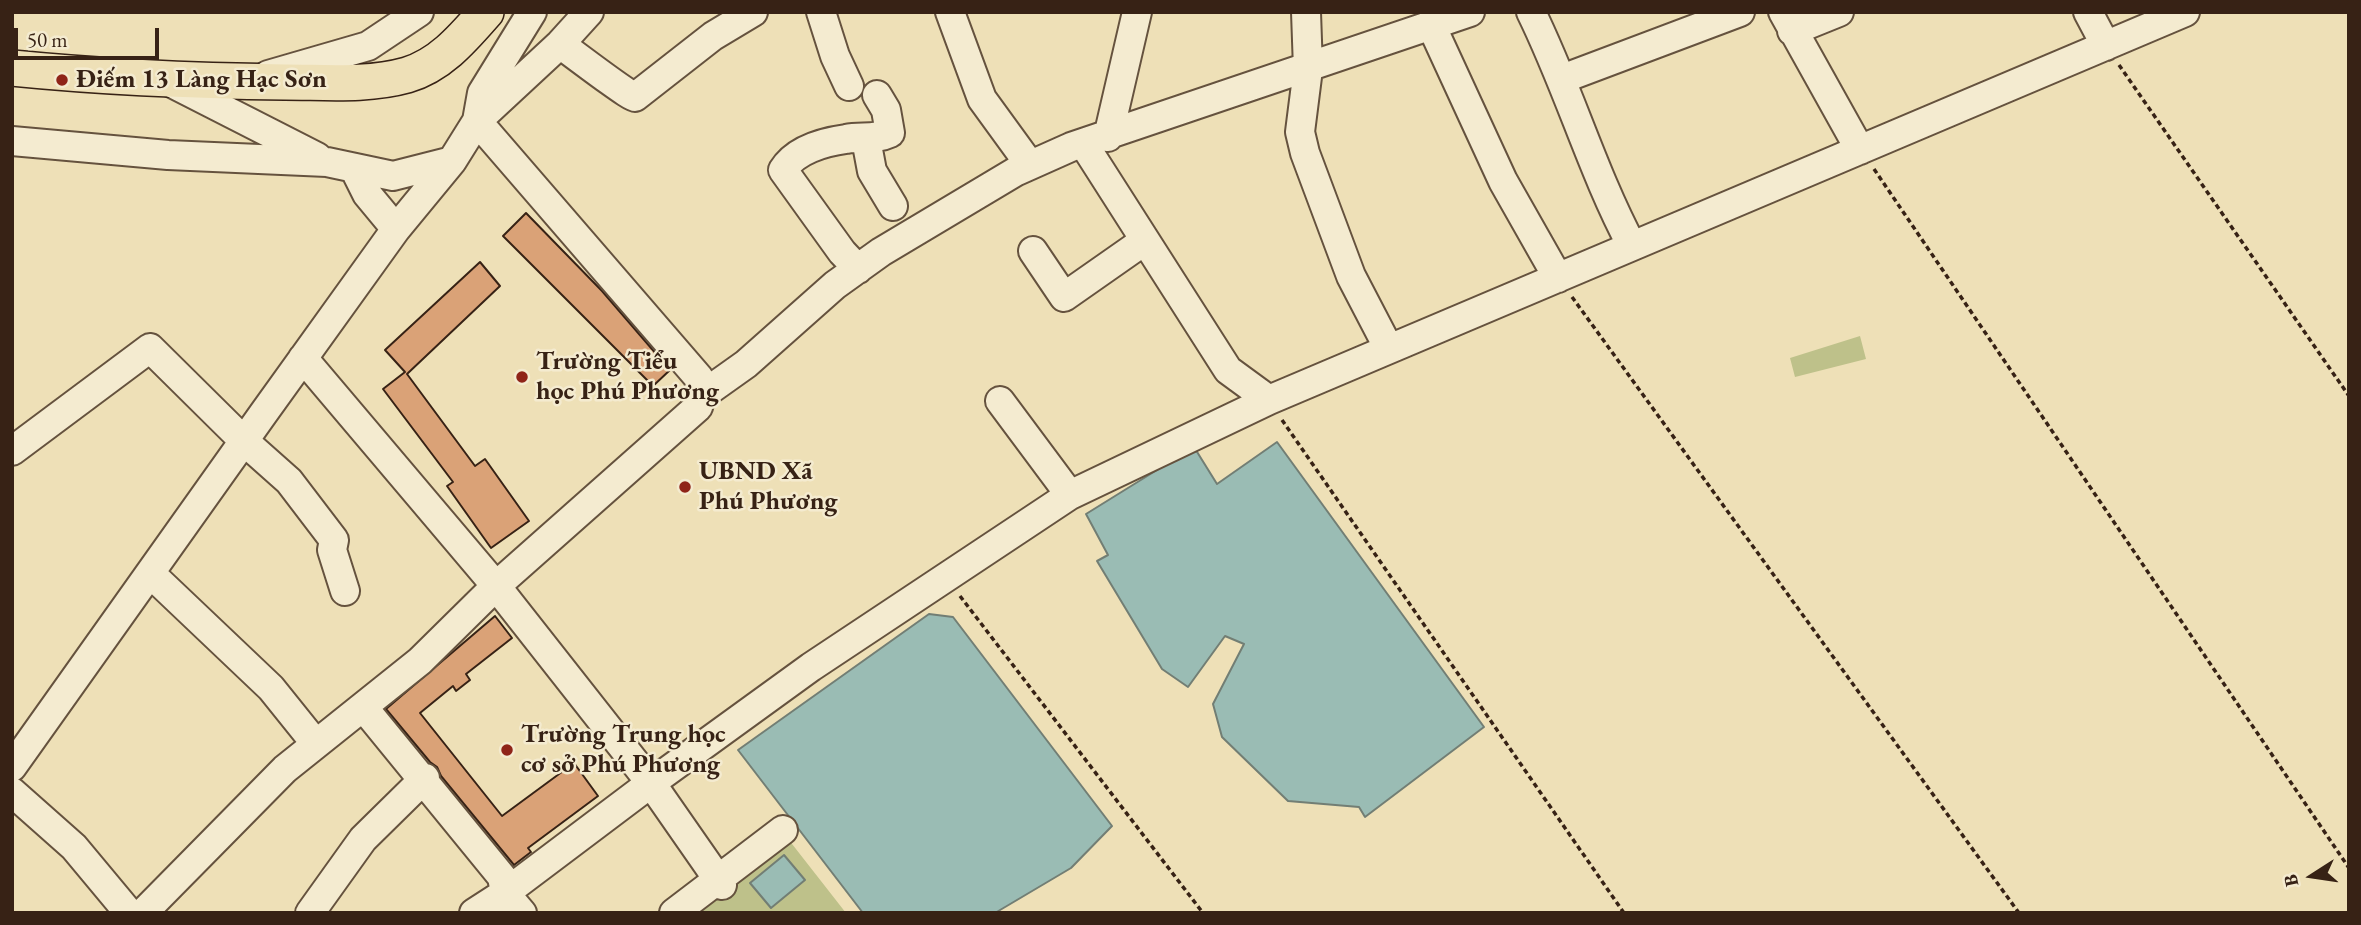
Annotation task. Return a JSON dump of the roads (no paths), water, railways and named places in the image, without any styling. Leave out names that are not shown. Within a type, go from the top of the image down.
[{"type":"main road","points":[[12,68],[242,82],[348,82],[409,74],[428,66],[454,47],[486,12]]},
{"type":"street","points":[[477,121],[482,93],[532,12]]},
{"type":"street","points":[[12,767],[396,229],[452,161],[477,121],[560,44],[589,12]]},
{"type":"street","points":[[560,44],[635,97],[713,36],[753,12]]},
{"type":"street","points":[[821,12],[835,56],[849,86]]},
{"type":"street","points":[[950,12],[982,99],[1030,165]]},
{"type":"street","points":[[1137,12],[1096,140],[1144,241],[1228,370],[1269,400]]},
{"type":"street","points":[[1306,12],[1308,69],[1300,132],[1305,153],[1351,276],[1389,349]]},
{"type":"street","points":[[701,396],[746,364],[858,269],[1030,165],[1469,12]]},
{"type":"street","points":[[1531,12],[1562,79],[1614,214],[1632,246]]},
{"type":"street","points":[[1562,79],[1741,12]]},
{"type":"street","points":[[1839,12],[1787,21],[1860,150]]},
{"type":"street","points":[[2088,12],[2106,46]]},
{"type":"street","points":[[474,913],[514,903],[651,783],[811,667],[1070,495],[1269,400],[2185,12]]},
{"type":"street","points":[[242,82],[368,46],[411,15]]},
{"type":"street","points":[[1432,27],[1503,181],[1558,278]]},
{"type":"street","points":[[161,77],[327,162]]},
{"type":"street","points":[[858,269],[789,182],[783,170],[797,153],[847,138],[866,139],[887,135],[891,131],[877,95]]},
{"type":"street","points":[[143,913],[285,769],[419,661],[496,586],[698,407],[701,396],[699,378],[477,121]]},
{"type":"street","points":[[866,139],[872,171],[893,206]]},
{"type":"street","points":[[12,141],[168,155],[327,162],[393,176],[452,161]]},
{"type":"street","points":[[354,167],[367,194],[396,229]]},
{"type":"street","points":[[1032,251],[1060,295],[1067,296],[1144,241]]},
{"type":"street","points":[[12,451],[150,348],[244,441],[289,481],[334,540],[333,555],[345,591]]},
{"type":"street","points":[[303,358],[496,586],[651,783],[720,882]]},
{"type":"street","points":[[1000,401],[1070,495]]},
{"type":"street","points":[[151,574],[271,688],[316,744]]},
{"type":"street","points":[[364,708],[425,778],[502,877],[514,903]]},
{"type":"street","points":[[310,913],[363,839],[425,778]]},
{"type":"street","points":[[12,792],[74,848],[129,913]]},
{"type":"street","points":[[674,913],[720,882],[783,830]]},
{"type":"water","points":[[1277,442],[1484,727],[1365,817],[1359,807],[1288,801],[1222,737],[1213,704],[1244,644],[1225,636],[1188,687],[1162,669],[1097,561],[1108,555],[1086,514],[1194,447],[1217,484]]},
{"type":"water","points":[[929,614],[953,617],[1112,826],[1071,868],[995,913],[863,913],[738,750]]},
{"type":"water","points":[[784,855],[805,880],[771,908],[750,883]]},
{"type":"place","name":"Điếm 13 Làng Hạc Sơn","points":[[62,80]]},
{"type":"place","name":"Trường Tiểu học Phú Phương","points":[[522,377]]},
{"type":"place","name":"UBND Xã Phú Phương","points":[[685,487]]},
{"type":"place","name":"Trường Trung học cơ sở Phú Phương","points":[[507,750]]}]
